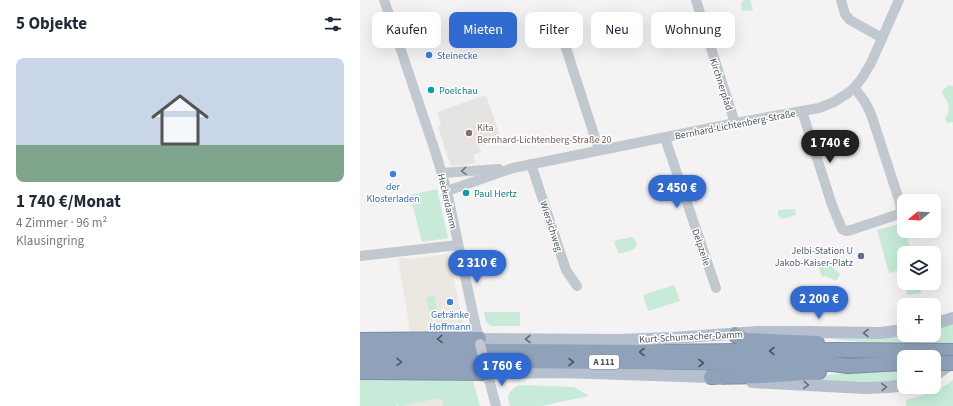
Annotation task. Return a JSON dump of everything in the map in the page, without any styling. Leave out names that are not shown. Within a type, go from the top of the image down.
[{"type":"highway","points":[[735,335],[745,340],[830,344],[839,350]]},
{"type":"highway","points":[[360,340],[479,342]]},
{"type":"highway","name":"A 111","points":[[360,350],[645,352],[839,350],[953,351]]},
{"type":"highway","name":"A 111","points":[[360,361],[747,363],[832,364],[848,366],[897,363]]},
{"type":"highway","points":[[941,363],[953,363]]},
{"type":"highway","points":[[711,377],[806,373],[848,366]]},
{"type":"highway","points":[[360,372],[486,370]]},
{"type":"main road","points":[[941,322],[953,318]]},
{"type":"main road","name":"Kurt-Schumacher-Damm","points":[[479,342],[619,340],[735,335],[758,332],[880,333],[897,331]]},
{"type":"main road","points":[[941,371],[953,363]]},
{"type":"main road","points":[[486,370],[711,377],[726,380],[864,388],[897,386]]},
{"type":"street","name":"Heckerdamm","points":[[384,0],[447,191],[479,342],[496,406]]},
{"type":"street","name":"Kirchnerpfad","points":[[696,0],[735,123]]},
{"type":"street","points":[[841,0],[845,14],[850,20],[882,38]]},
{"type":"street","name":"Bernhard-Lichtenberg-Straße","points":[[447,191],[513,168],[735,123],[819,108],[834,102],[854,88],[862,78],[871,63],[899,0]]},
{"type":"street","points":[[566,48],[599,150]]},
{"type":"street","points":[[802,111],[832,205],[842,229],[846,231],[851,230],[896,215],[901,212],[900,203],[873,120],[868,106],[862,96],[854,88]]},
{"type":"street","name":"Delpzeile","points":[[665,138],[716,288]]},
{"type":"street","name":"Wiersichweg","points":[[531,164],[566,270],[577,286]]},
{"type":"street","name":"Bernhard-Lichtenberg-Straße","points":[[442,173],[513,168]]},
{"type":"street","points":[[360,256],[458,245]]},
{"type":"shaded area","name":"Kita Bernhard-Lichtenberg-Straße 20","points":[[486,95],[501,139],[479,146],[481,152],[473,155],[476,163],[453,166],[450,164],[438,127],[441,125],[437,112]]},
{"type":"shaded area","points":[[448,254],[464,327],[462,331],[410,331],[398,258],[412,259]]},
{"type":"shaded area","points":[[442,398],[443,406],[402,406]]},
{"type":"green space","points":[[743,0],[750,0],[753,10],[742,11],[741,4]]},
{"type":"green space","points":[[949,85],[953,86],[953,122],[947,123],[945,118],[949,108],[941,92]]},
{"type":"green space","points":[[437,189],[448,238],[422,242],[410,195]]},
{"type":"green space","points":[[795,209],[796,215],[782,219],[778,215],[779,210]]},
{"type":"green space","points":[[897,225],[897,238],[907,238],[910,246],[897,246],[897,271],[889,273],[877,230]]},
{"type":"green space","points":[[632,237],[636,241],[636,247],[619,254],[614,242],[619,239]]},
{"type":"green space","points":[[826,262],[840,274],[836,281],[826,276],[822,277],[818,266]]},
{"type":"green space","points":[[674,285],[680,301],[648,311],[643,295]]},
{"type":"green space","points":[[906,290],[920,290],[921,293],[907,295]]},
{"type":"green space","points":[[434,296],[439,318],[431,319],[426,297]]},
{"type":"green space","points":[[484,312],[520,312],[520,326],[491,326],[486,322]]},
{"type":"green space","points":[[953,323],[953,346],[900,346],[832,339],[867,339],[897,336],[897,342],[941,342],[941,326]]},
{"type":"green space","points":[[893,370],[897,370],[897,381],[768,379]]},
{"type":"green space","points":[[360,380],[473,381],[480,406],[443,406],[441,398],[402,406],[398,406],[397,404],[396,406],[360,406]]},
{"type":"green space","points":[[953,380],[953,406],[906,406],[906,400],[928,394],[941,394],[942,387]]},
{"type":"green space","points":[[520,385],[574,387],[589,396],[541,406],[510,406],[508,396],[513,389]]},
{"type":"place","name":"Steinecke","points":[[429,55]]},
{"type":"place","name":"Poelchau","points":[[431,90]]},
{"type":"place","name":"Kita Bernhard-Lichtenberg-Straße 20","points":[[469,133]]},
{"type":"place","name":"der Klosterladen","points":[[393,174]]},
{"type":"place","name":"Paul Hertz","points":[[466,193]]},
{"type":"place","name":"Jelbi-Station U Jakob-Kaiser-Platz","points":[[861,256]]},
{"type":"place","name":"Getränke Hoffmann","points":[[450,302]]}]
